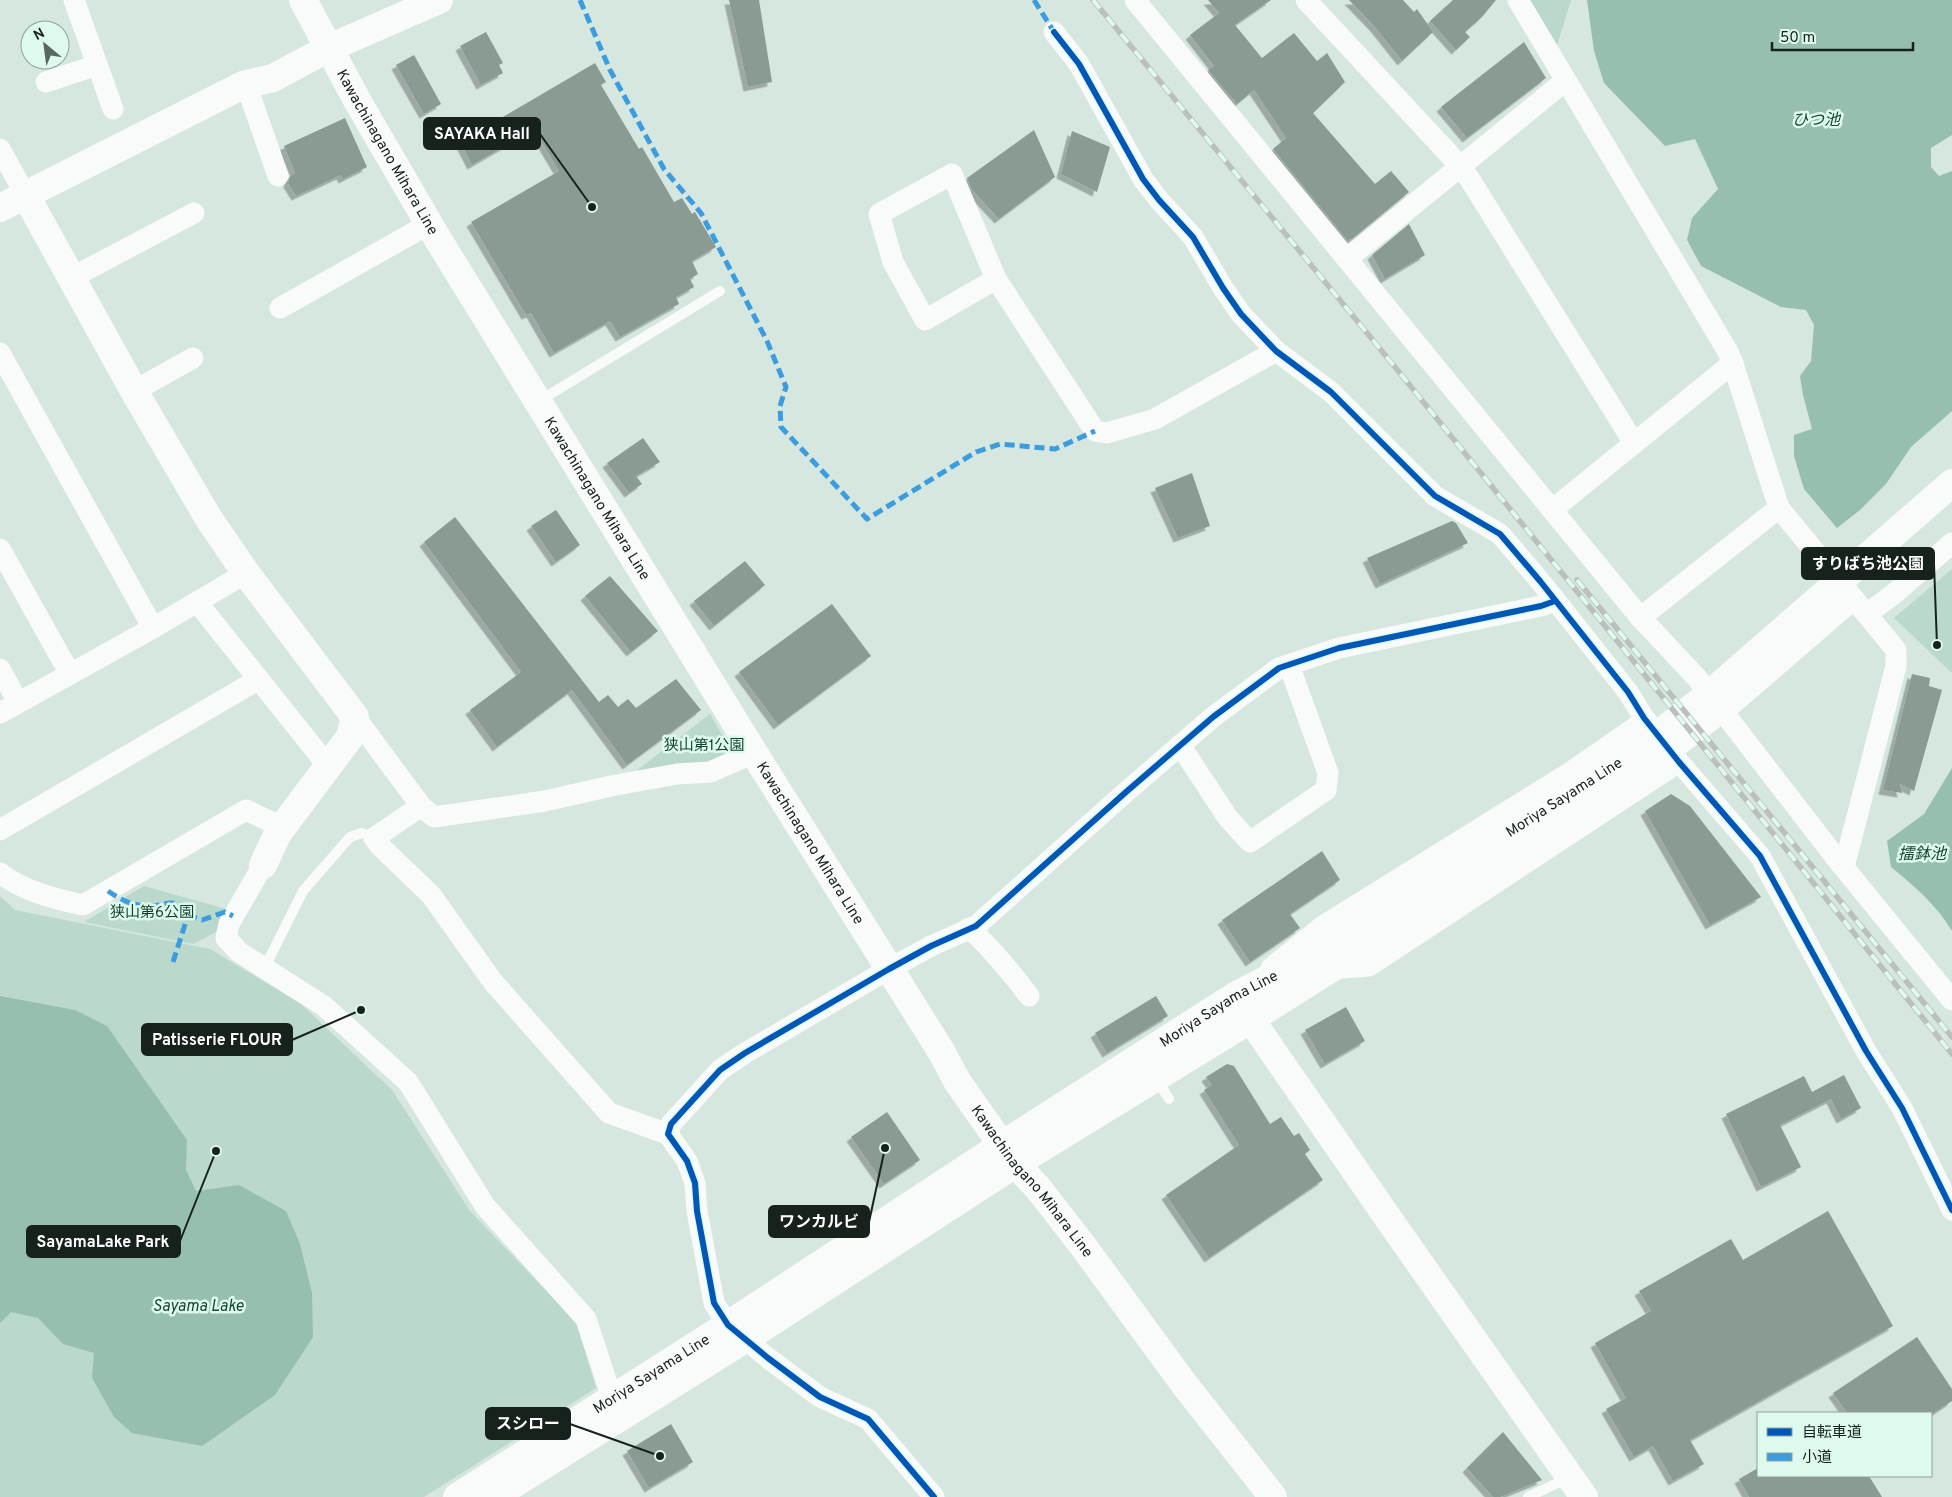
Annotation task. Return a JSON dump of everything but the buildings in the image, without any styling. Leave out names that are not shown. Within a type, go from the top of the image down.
[{"type":"main road","name":"Kawachinagano Mihara Line","points":[[303,0],[358,102],[429,224],[754,753],[941,1050],[956,1081],[1008,1154],[1044,1195],[1184,1384],[1273,1497]]},
{"type":"main road","points":[[0,208],[246,84],[273,78],[329,48],[440,0]]},
{"type":"main road","points":[[25,194],[134,391],[209,519],[246,573],[355,717],[350,737],[282,827],[263,865]]},
{"type":"main road","name":"Moriya Sayama Line","points":[[1899,542],[1952,483]]},
{"type":"main road","name":"Moriya Sayama Line","points":[[1008,1154],[1162,1088],[1251,1018],[1330,969],[1543,823],[1594,779],[1665,729],[1899,542],[1952,507]]},
{"type":"main road","name":"Moriya Sayama Line","points":[[493,1497],[737,1332],[1008,1154],[1235,996],[1326,949],[1543,823]]},
{"type":"main road","points":[[1235,996],[1577,1487]]},
{"type":"main road","name":"Moriya Sayama Line","points":[[457,1497],[612,1398],[737,1332]]},
{"type":"street","points":[[74,0],[113,109]]},
{"type":"street","points":[[1135,0],[1640,618],[1701,684],[1844,868],[1952,1000]]},
{"type":"street","points":[[1306,0],[1469,178],[1634,443]]},
{"type":"street","points":[[1518,0],[1564,81],[1733,363],[1779,508],[1896,650],[1898,658],[1844,868]]},
{"type":"street","points":[[1054,32],[1079,64],[1143,179],[1159,200],[1193,237],[1223,288],[1241,314],[1276,351],[1331,392],[1435,496],[1500,534],[1628,692],[1646,720],[1679,762],[1760,856],[1866,1051],[1902,1108],[1952,1210]]},
{"type":"street","points":[[46,82],[97,65]]},
{"type":"street","points":[[1347,260],[1564,81]]},
{"type":"street","points":[[246,84],[278,176]]},
{"type":"street","points":[[0,149],[25,194]]},
{"type":"street","points":[[996,279],[924,320],[893,262],[879,214],[952,174],[996,279],[1095,431],[1107,433],[1155,420],[1276,351]]},
{"type":"street","points":[[71,278],[194,213]]},
{"type":"street","points":[[280,308],[429,224]]},
{"type":"street","points":[[0,352],[152,628]]},
{"type":"street","points":[[134,391],[193,358]]},
{"type":"street","points":[[1552,510],[1733,363]]},
{"type":"street","points":[[1640,618],[1779,508]]},
{"type":"street","points":[[1723,712],[1861,607],[1895,593],[1952,543]]},
{"type":"street","points":[[0,549],[70,674]]},
{"type":"street","points":[[1701,684],[1830,572]]},
{"type":"street","points":[[0,713],[246,573]]},
{"type":"street","points":[[668,1134],[671,1124],[720,1070],[889,969],[932,946],[976,926],[1180,745],[1279,668],[1339,648],[1522,610],[1555,601]]},
{"type":"street","points":[[197,602],[328,766]]},
{"type":"street","points":[[1180,745],[1228,818],[1250,842],[1326,790],[1328,773],[1288,665]]},
{"type":"street","points":[[0,669],[18,702]]},
{"type":"street","points":[[0,830],[259,679]]},
{"type":"street","points":[[355,717],[421,806],[434,817],[545,801],[677,774],[710,772],[754,753]]},
{"type":"street","points":[[1235,996],[1324,926],[1571,772],[1646,720]]},
{"type":"street","points":[[1330,969],[1369,966],[1679,762]]},
{"type":"street","points":[[421,806],[374,838],[431,895],[493,982],[609,1113],[668,1134],[686,1161],[695,1184],[697,1211],[714,1303],[737,1332],[820,1397],[868,1419],[934,1497]]},
{"type":"street","points":[[0,873],[52,898],[83,905],[246,810],[282,827]]},
{"type":"street","points":[[263,865],[229,924],[226,938],[239,952],[324,1006],[408,1082],[485,1206],[586,1319],[612,1398]]},
{"type":"street","points":[[970,928],[1005,965],[1029,996]]},
{"type":"lane","points":[[538,402],[720,291]]},
{"type":"lane","points":[[265,967],[303,891],[314,877],[350,837],[362,833],[374,838]]},
{"type":"lane","points":[[1528,1497],[1577,1487]]},
{"type":"green space","points":[[1525,0],[1571,0],[1555,52]]},
{"type":"green space","points":[[1952,569],[1952,673],[1894,618]]},
{"type":"green space","name":"狭山第1公園","points":[[710,714],[735,758],[627,778]]},
{"type":"green space","name":"狭山第6公園","points":[[144,886],[226,909],[216,932],[193,944],[84,922]]},
{"type":"green space","points":[[0,896],[15,910],[210,949],[301,1004],[392,1090],[470,1211],[576,1322],[596,1388],[424,1497],[0,1497]]},
{"type":"water","name":"ひつ池","points":[[1587,0],[1952,0],[1952,135],[1931,148],[1931,167],[1939,176],[1952,171],[1952,411],[1911,447],[1886,484],[1860,510],[1837,528],[1804,489],[1794,456],[1794,435],[1812,429],[1800,376],[1811,361],[1814,325],[1806,310],[1781,307],[1701,266],[1687,240],[1692,218],[1718,189],[1695,139],[1665,146],[1604,83],[1594,51]]},
{"type":"water","name":"擂鉢池","points":[[1952,768],[1952,931],[1932,904],[1891,867],[1887,841],[1924,814]]},
{"type":"water","name":"Sayama Lake","points":[[0,996],[75,1010],[107,1026],[187,1140],[186,1170],[196,1191],[239,1185],[286,1211],[300,1244],[312,1293],[313,1337],[275,1395],[202,1446],[132,1433],[114,1417],[92,1378],[94,1353],[63,1344],[38,1318],[11,1312],[0,1323]]},
{"type":"railway","points":[[1093,0],[1395,367],[1952,1054]]},
{"type":"railway","points":[[1577,580],[1952,1037]]},
{"type":"marked path","points":[[580,0],[610,70],[664,169],[701,213],[767,341],[786,387],[780,406],[781,427],[867,519],[976,452],[1000,444],[1055,449],[1095,431]]},
{"type":"marked path","points":[[1034,0],[1054,32]]},
{"type":"marked path","points":[[108,891],[132,904],[149,906],[170,903],[179,904],[185,906],[188,915],[202,920],[225,912],[233,916]]},
{"type":"marked path","points":[[173,962],[188,915]]},
{"type":"cycle path","points":[[1054,32],[1079,64],[1143,179],[1159,200],[1193,237],[1223,288],[1241,314],[1276,351],[1331,392],[1435,496],[1500,534],[1628,692],[1644,718],[1679,762],[1760,856],[1866,1051],[1902,1108],[1952,1210]]},
{"type":"cycle path","points":[[934,1497],[868,1419],[820,1397],[728,1325],[714,1303],[697,1211],[695,1183],[687,1161],[668,1134],[671,1124],[720,1070],[745,1053],[889,969],[931,946],[976,926],[1213,717],[1279,668],[1339,648],[1541,606],[1555,601]]},
{"type":"place","name":"SAYAKA Hall","points":[[592,207]]},
{"type":"place","name":"すりばち池公園","points":[[1937,645]]},
{"type":"place","name":"Patisserie FLOUR","points":[[361,1010]]},
{"type":"place","name":"ワンカルビ","points":[[885,1148]]},
{"type":"place","name":"SayamaLake Park","points":[[216,1151]]},
{"type":"place","name":"スシロー","points":[[660,1456]]}]
